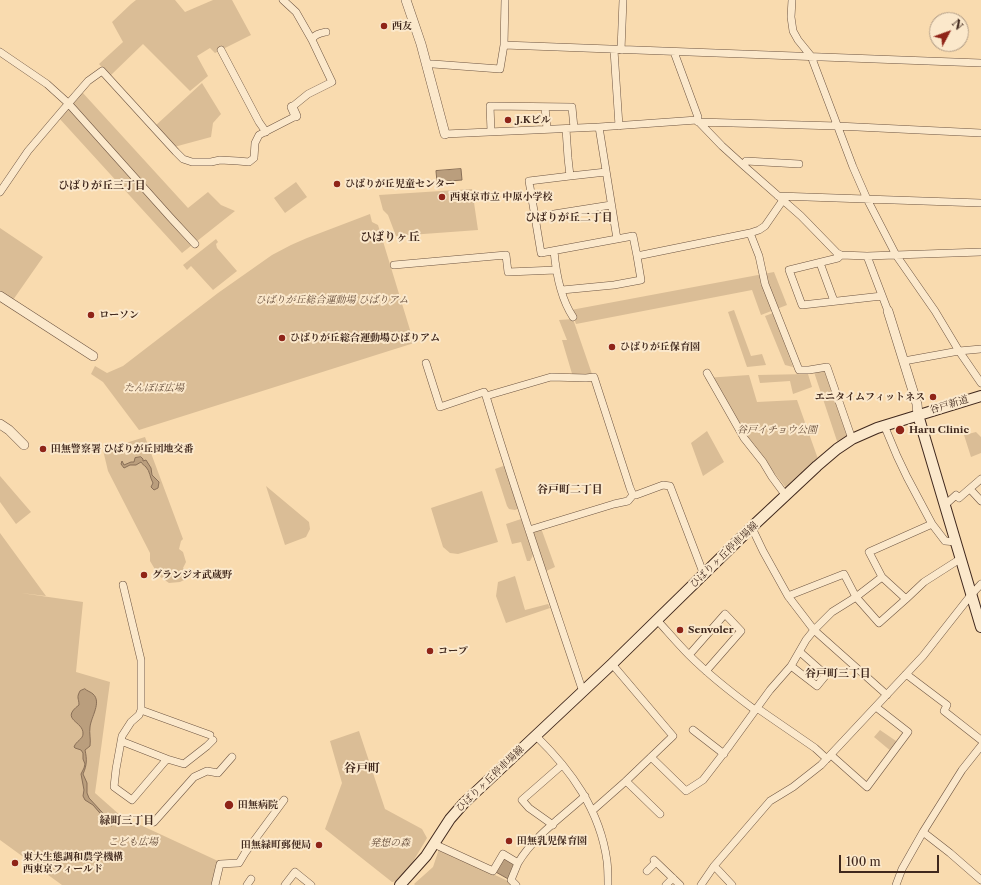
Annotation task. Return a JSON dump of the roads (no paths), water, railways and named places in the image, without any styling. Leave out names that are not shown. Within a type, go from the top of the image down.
[{"type":"main road","name":"谷戸新道","points":[[918,415],[981,396]]},
{"type":"main road","name":"ひばりヶ丘停車場線","points":[[400,885],[426,856],[457,810],[583,692],[825,459],[852,439],[884,425],[918,415]]},
{"type":"main road","points":[[918,415],[981,627]]},
{"type":"street","points":[[0,192],[28,151],[68,103],[88,81],[102,71],[183,159],[192,162],[211,162],[220,160],[249,162],[254,158],[255,143],[259,136],[296,116],[292,107],[308,94],[332,82],[312,40],[296,12],[283,0]]},
{"type":"street","points":[[406,0],[421,44],[445,134],[566,128],[599,128],[697,121],[981,133]]},
{"type":"street","points":[[426,64],[500,69],[504,45],[505,0]]},
{"type":"street","points":[[619,126],[618,50],[623,0]]},
{"type":"street","points":[[792,0],[793,31],[798,40],[811,56],[853,167],[867,199],[896,255],[935,311],[959,351],[981,382]]},
{"type":"street","points":[[312,40],[315,35],[326,32]]},
{"type":"street","points":[[504,45],[981,63]]},
{"type":"street","points":[[221,50],[259,122],[266,132]]},
{"type":"street","points":[[0,52],[47,84],[68,103],[195,244]]},
{"type":"street","points":[[674,52],[698,117],[697,121],[743,165],[801,216],[837,253],[841,255],[867,256],[981,252]]},
{"type":"street","points":[[492,131],[490,106],[572,107],[574,128]]},
{"type":"street","points":[[545,107],[547,129]]},
{"type":"street","points":[[566,128],[570,176]]},
{"type":"street","points":[[599,128],[617,239]]},
{"type":"street","points":[[743,165],[746,161],[799,164]]},
{"type":"street","points":[[562,290],[614,285],[641,280],[633,236],[541,254],[529,181],[606,172]]},
{"type":"street","points":[[780,198],[981,203]]},
{"type":"street","points":[[637,256],[759,230],[765,226],[780,198]]},
{"type":"street","points":[[535,217],[611,205]]},
{"type":"street","points":[[750,233],[759,256],[765,284],[799,370],[828,367],[852,439]]},
{"type":"street","points":[[554,251],[556,270],[567,308],[573,317]]},
{"type":"street","points":[[394,265],[506,255],[508,272],[556,270]]},
{"type":"street","points":[[841,255],[838,258],[789,270],[802,305],[834,300],[882,296]]},
{"type":"street","points":[[867,256],[888,311],[917,404],[918,415]]},
{"type":"street","points":[[820,263],[834,300]]},
{"type":"street","points":[[0,296],[93,356]]},
{"type":"street","points":[[904,361],[959,351],[981,349]]},
{"type":"street","points":[[426,363],[440,407],[484,392],[486,396],[528,530],[583,692]]},
{"type":"street","points":[[707,373],[744,438],[763,462],[786,496]]},
{"type":"street","points":[[486,396],[551,377],[594,377],[633,495]]},
{"type":"street","points":[[0,424],[9,430],[24,445]]},
{"type":"street","points":[[884,425],[896,456],[932,524],[945,541],[956,542]]},
{"type":"street","points":[[945,505],[956,495],[959,498],[981,480]]},
{"type":"street","points":[[528,530],[628,501],[633,495],[663,485],[670,486],[704,575]]},
{"type":"street","points":[[970,489],[981,501]]},
{"type":"street","points":[[906,599],[882,577],[869,552],[932,524]]},
{"type":"street","points":[[752,528],[788,596],[814,630],[887,695]]},
{"type":"street","points":[[788,596],[844,574],[856,597],[879,623],[924,582],[960,559]]},
{"type":"street","points":[[651,757],[686,790],[703,780],[724,754],[770,690],[791,666],[806,640],[814,630],[832,612],[856,597],[882,577]]},
{"type":"street","points":[[701,885],[714,866],[770,801],[821,765],[876,707],[923,656],[981,584]]},
{"type":"street","points":[[123,585],[142,660],[141,710],[139,715],[131,722],[122,736],[114,787],[132,800],[168,759]]},
{"type":"street","points":[[688,655],[724,614],[742,631],[706,670]]},
{"type":"street","points":[[657,620],[688,655],[736,696],[829,757],[867,787],[908,732],[876,707]]},
{"type":"street","points":[[791,666],[817,686],[826,676],[800,652]]},
{"type":"street","points":[[592,811],[673,736],[612,664]]},
{"type":"street","points":[[906,674],[947,705],[944,711],[981,740]]},
{"type":"street","points":[[121,741],[184,764],[207,746],[211,737],[141,710]]},
{"type":"street","points":[[693,730],[724,754]]},
{"type":"street","points":[[536,736],[573,778],[585,796],[600,830],[607,861],[608,885]]},
{"type":"street","points":[[896,885],[902,869],[923,832],[962,770],[981,746]]},
{"type":"street","points":[[154,822],[194,777],[207,771],[218,773],[232,757]]},
{"type":"street","points":[[553,824],[529,808],[522,800],[562,765]]},
{"type":"street","points":[[626,781],[660,814]]},
{"type":"street","points":[[516,885],[511,880],[518,863],[529,847],[585,796]]},
{"type":"street","points":[[215,885],[220,864],[240,863],[245,853],[284,800]]},
{"type":"street","points":[[923,832],[981,880]]},
{"type":"street","points":[[434,844],[494,871],[502,854],[518,863]]},
{"type":"street","points":[[647,872],[655,861],[680,885]]},
{"type":"street","points":[[714,866],[732,885]]},
{"type":"street","points":[[285,885],[295,872],[311,885]]},
{"type":"street","points":[[666,885],[673,878]]},
{"type":"place","name":"西友","points":[[384,26]]},
{"type":"place","name":"J.Kビル","points":[[508,120]]},
{"type":"place","name":"ひばりが丘児童センター","points":[[337,184]]},
{"type":"place","name":"西東京市立 中原小学校","points":[[442,197]]},
{"type":"place","name":"ローソン","points":[[91,315]]},
{"type":"place","name":"ひばりが丘総合運動場ひばりアム","points":[[282,338]]},
{"type":"place","name":"ひばりが丘保育園","points":[[612,347]]},
{"type":"place","name":"エニタイムフィットネス","points":[[933,397]]},
{"type":"place","name":"Haru Clinic","points":[[900,430]]},
{"type":"place","name":"田無警察署 ひばりが丘団地交番","points":[[43,449]]},
{"type":"place","name":"グランジオ武蔵野","points":[[144,575]]},
{"type":"place","name":"Senvoler","points":[[680,630]]},
{"type":"place","name":"コープ","points":[[430,651]]},
{"type":"place","name":"田無病院","points":[[229,805]]},
{"type":"place","name":"田無乳児保育園","points":[[509,841]]},
{"type":"place","name":"田無緑町郵便局","points":[[319,845]]},
{"type":"place","name":"東大生態調和農学機構 西東京フィールド","points":[[15,863]]},
{"type":"district","name":"ひばりが丘三丁目","points":[[102,186]]},
{"type":"district","name":"ひばりが丘二丁目","points":[[569,218]]},
{"type":"district","name":"ひばりヶ丘","points":[[390,238]]},
{"type":"district","name":"谷戸町二丁目","points":[[570,490]]},
{"type":"district","name":"谷戸町三丁目","points":[[838,674]]},
{"type":"district","name":"谷戸町","points":[[362,769]]},
{"type":"district","name":"緑町三丁目","points":[[127,821]]},
{"type":"park label","name":"ひばりが丘総合運動場 ひばりアム","points":[[332,300]]},
{"type":"park label","name":"たんぽぽ広場","points":[[154,388]]},
{"type":"park label","name":"谷戸イチョウ公園","points":[[777,430]]},
{"type":"park label","name":"こども広場","points":[[133,842]]},
{"type":"park label","name":"発想の森","points":[[390,843]]}]
